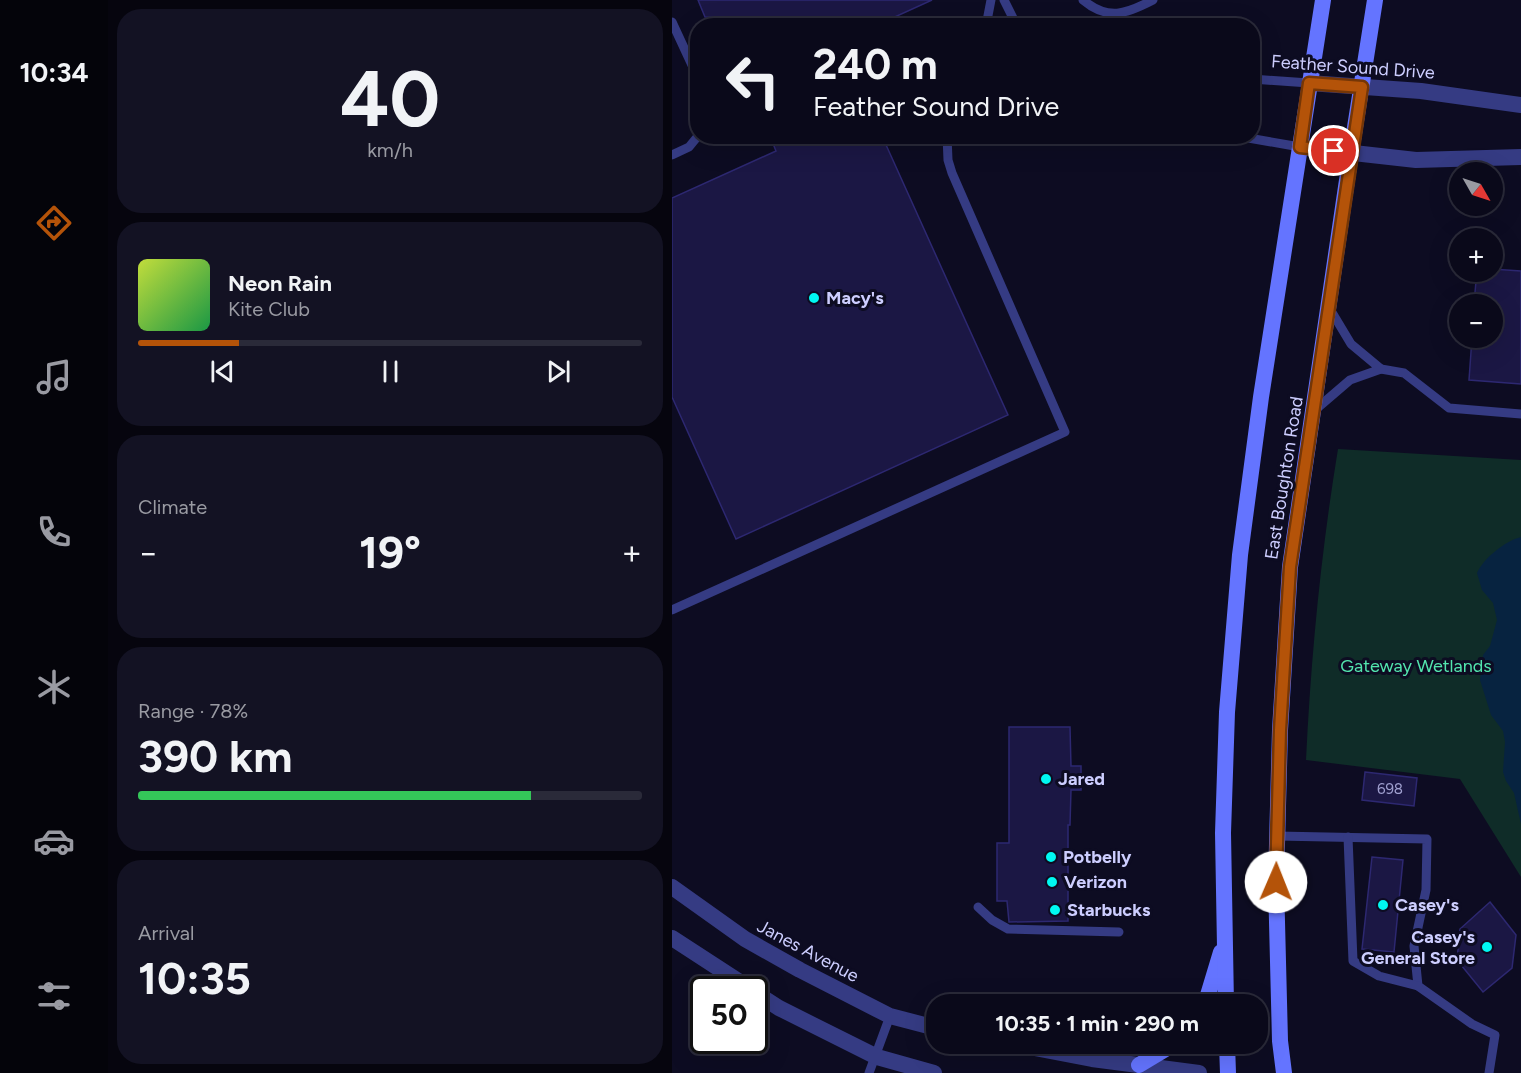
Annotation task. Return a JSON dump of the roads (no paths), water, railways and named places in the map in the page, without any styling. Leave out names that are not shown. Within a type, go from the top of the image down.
[{"type":"main road","name":"East Boughton Road","points":[[1226,994],[1223,834],[1227,711],[1240,555],[1261,397],[1323,0]]},
{"type":"main road","name":"East Boughton Road","points":[[1284,1073],[1280,1041],[1276,882],[1280,730],[1290,567],[1375,0]]},
{"type":"main road","points":[[1208,994],[1225,936]]},
{"type":"main road","points":[[1139,1065],[1157,1054]]},
{"type":"main road","points":[[1227,1054],[1228,1073]]},
{"type":"street","name":"Feather Sound Drive","points":[[1309,83],[1421,91],[1521,105]]},
{"type":"street","points":[[1300,147],[1416,160],[1521,157]]},
{"type":"street","name":"Janes Avenue","points":[[672,887],[745,939],[800,970],[890,1016],[926,1025]]},
{"type":"street","points":[[672,938],[730,976]]},
{"type":"street","points":[[768,1001],[877,1057],[934,1073]]},
{"type":"street","points":[[1066,1054],[1199,1073]]},
{"type":"lane","points":[[988,18],[991,0]]},
{"type":"lane","points":[[1004,0],[1013,18]]},
{"type":"lane","points":[[1083,0],[1092,8],[1106,13],[1120,14],[1153,0]]},
{"type":"lane","points":[[672,22],[690,61]]},
{"type":"lane","name":"Feather Sound Drive","points":[[1260,80],[1309,83]]},
{"type":"lane","points":[[1260,140],[1300,147]]},
{"type":"lane","points":[[672,155],[691,144]]},
{"type":"lane","points":[[672,610],[1065,432],[952,173],[948,160],[947,144]]},
{"type":"lane","points":[[1329,309],[1352,344],[1381,369]]},
{"type":"lane","points":[[1315,410],[1350,380],[1381,369],[1404,373],[1449,408],[1521,414]]},
{"type":"lane","points":[[1277,836],[1427,839],[1426,890],[1414,946],[1418,986]]},
{"type":"lane","points":[[1348,837],[1353,961],[1379,976],[1418,986],[1472,1024],[1495,1035],[1488,1073]]},
{"type":"lane","points":[[978,907],[992,920],[1008,929],[1119,933]]},
{"type":"lane","points":[[869,1073],[877,1057],[890,1016]]},
{"type":"water","points":[[1521,537],[1521,824],[1514,793],[1503,772],[1505,742],[1503,731],[1491,715],[1480,680],[1483,655],[1490,646],[1497,620],[1493,603],[1482,590],[1477,573],[1496,551],[1508,542]]},
{"type":"place","name":"Macy's","points":[[814,298]]},
{"type":"place","name":"Jared","points":[[1046,779]]},
{"type":"place","name":"Potbelly","points":[[1051,857]]},
{"type":"place","name":"Verizon","points":[[1052,882]]},
{"type":"place","name":"Casey's","points":[[1383,905]]},
{"type":"place","name":"Starbucks","points":[[1055,910]]},
{"type":"place","name":"Casey's General Store","points":[[1487,947]]},
{"type":"park label","name":"Gateway Wetlands","points":[[1416,666]]}]
